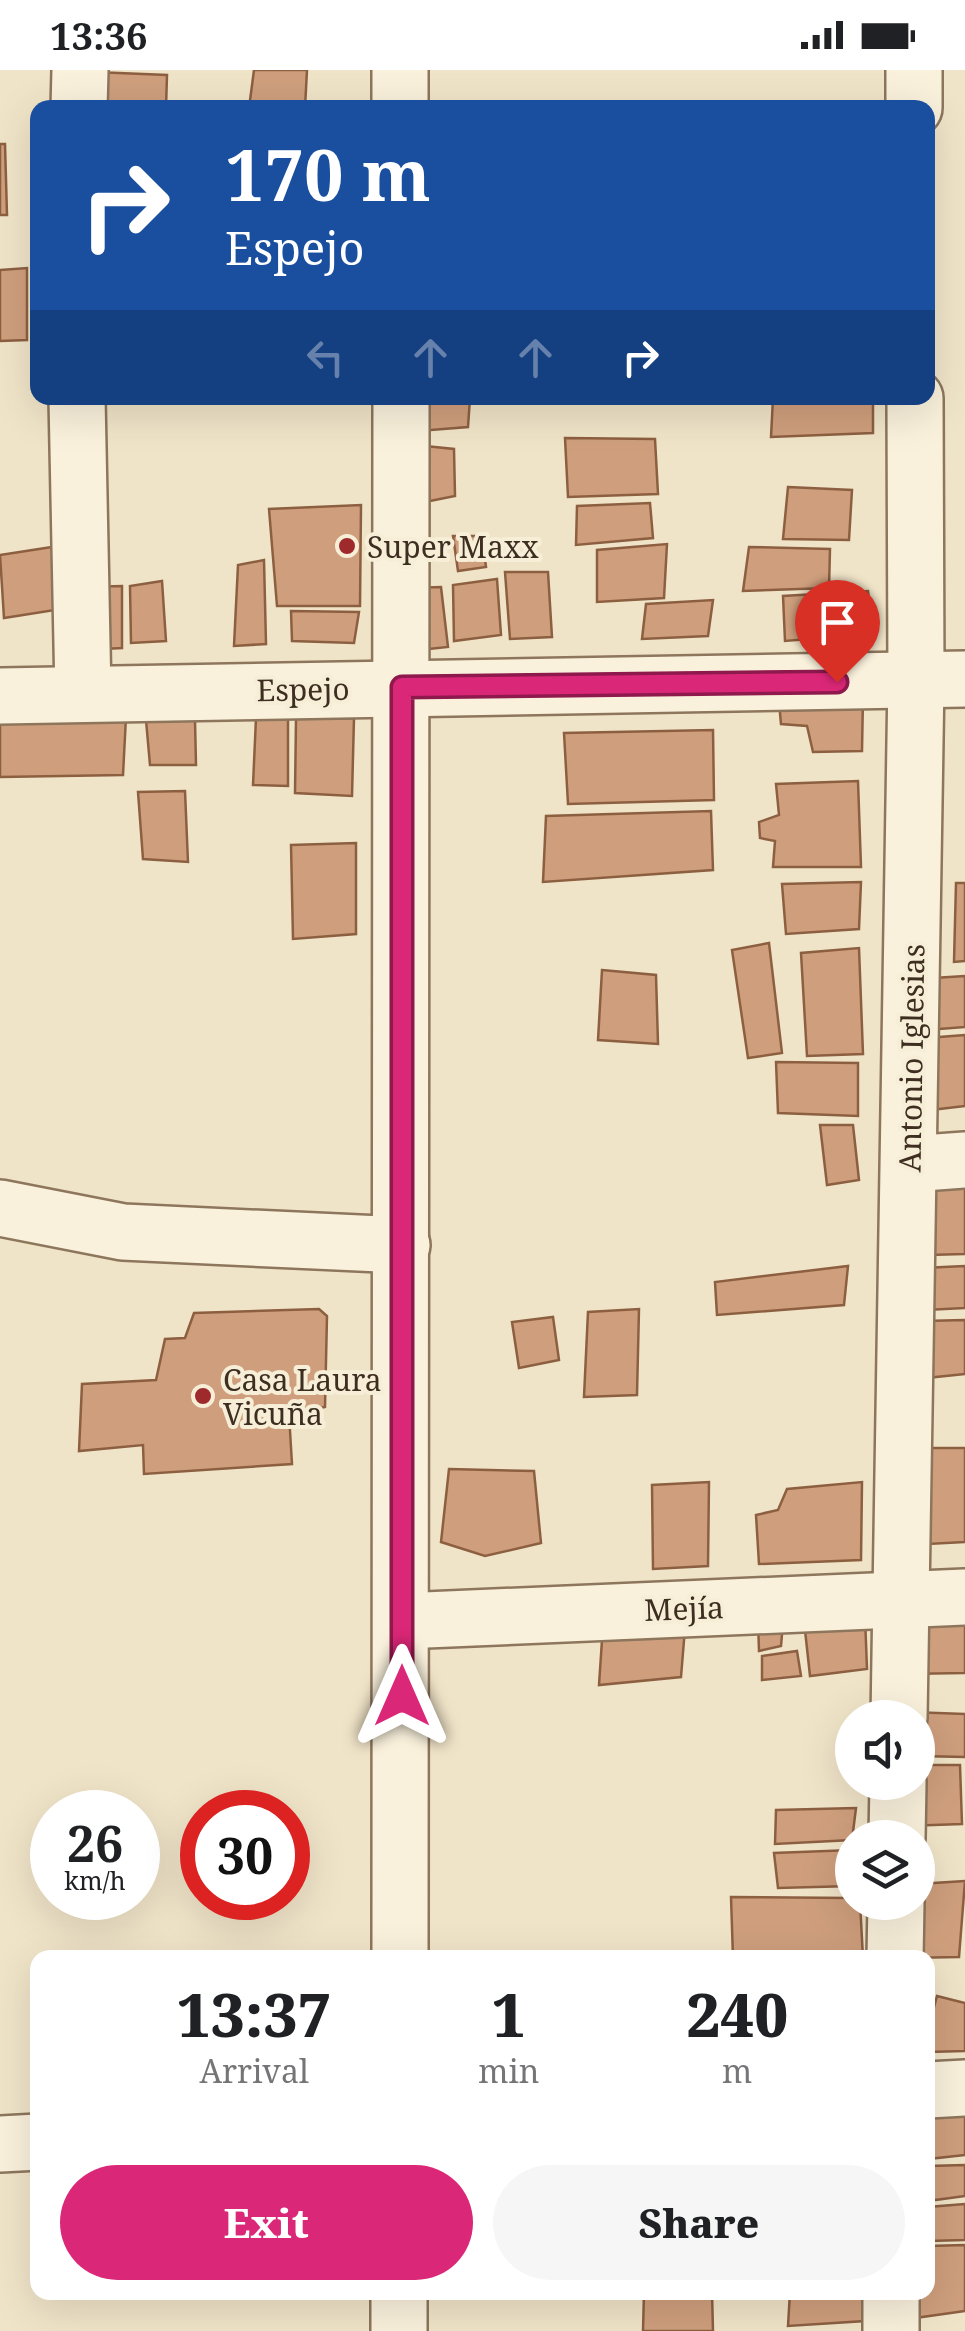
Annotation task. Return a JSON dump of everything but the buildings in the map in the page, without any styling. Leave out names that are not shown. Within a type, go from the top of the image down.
[{"type":"street","points":[[79,100],[80,70]]},
{"type":"street","points":[[400,70],[400,100]]},
{"type":"street","points":[[914,70],[914,100]]},
{"type":"street","points":[[77,405],[83,694]]},
{"type":"street","points":[[400,1950],[401,405]]},
{"type":"street","name":"Antonio Iglesias","points":[[899,1700],[909,1164],[940,680],[916,405]]},
{"type":"street","name":"Espejo","points":[[0,696],[940,680]]},
{"type":"street","points":[[909,1164],[965,1160]]},
{"type":"street","points":[[0,1208],[123,1232],[402,1244]]},
{"type":"street","name":"Mejía","points":[[402,1621],[965,1597]]},
{"type":"street","points":[[895,1950],[896,1920]]},
{"type":"street","points":[[935,2090],[965,2088]]},
{"type":"street","points":[[0,2144],[30,2142]]},
{"type":"street","points":[[399,2300],[400,2331]]},
{"type":"street","points":[[891,2300],[891,2331]]},
{"type":"place","name":"Super Maxx","points":[[347,546]]},
{"type":"place","name":"Casa Laura Vicuña","points":[[203,1396]]},
{"type":"route","points":[[402,1696],[402,687],[837,682]]}]
